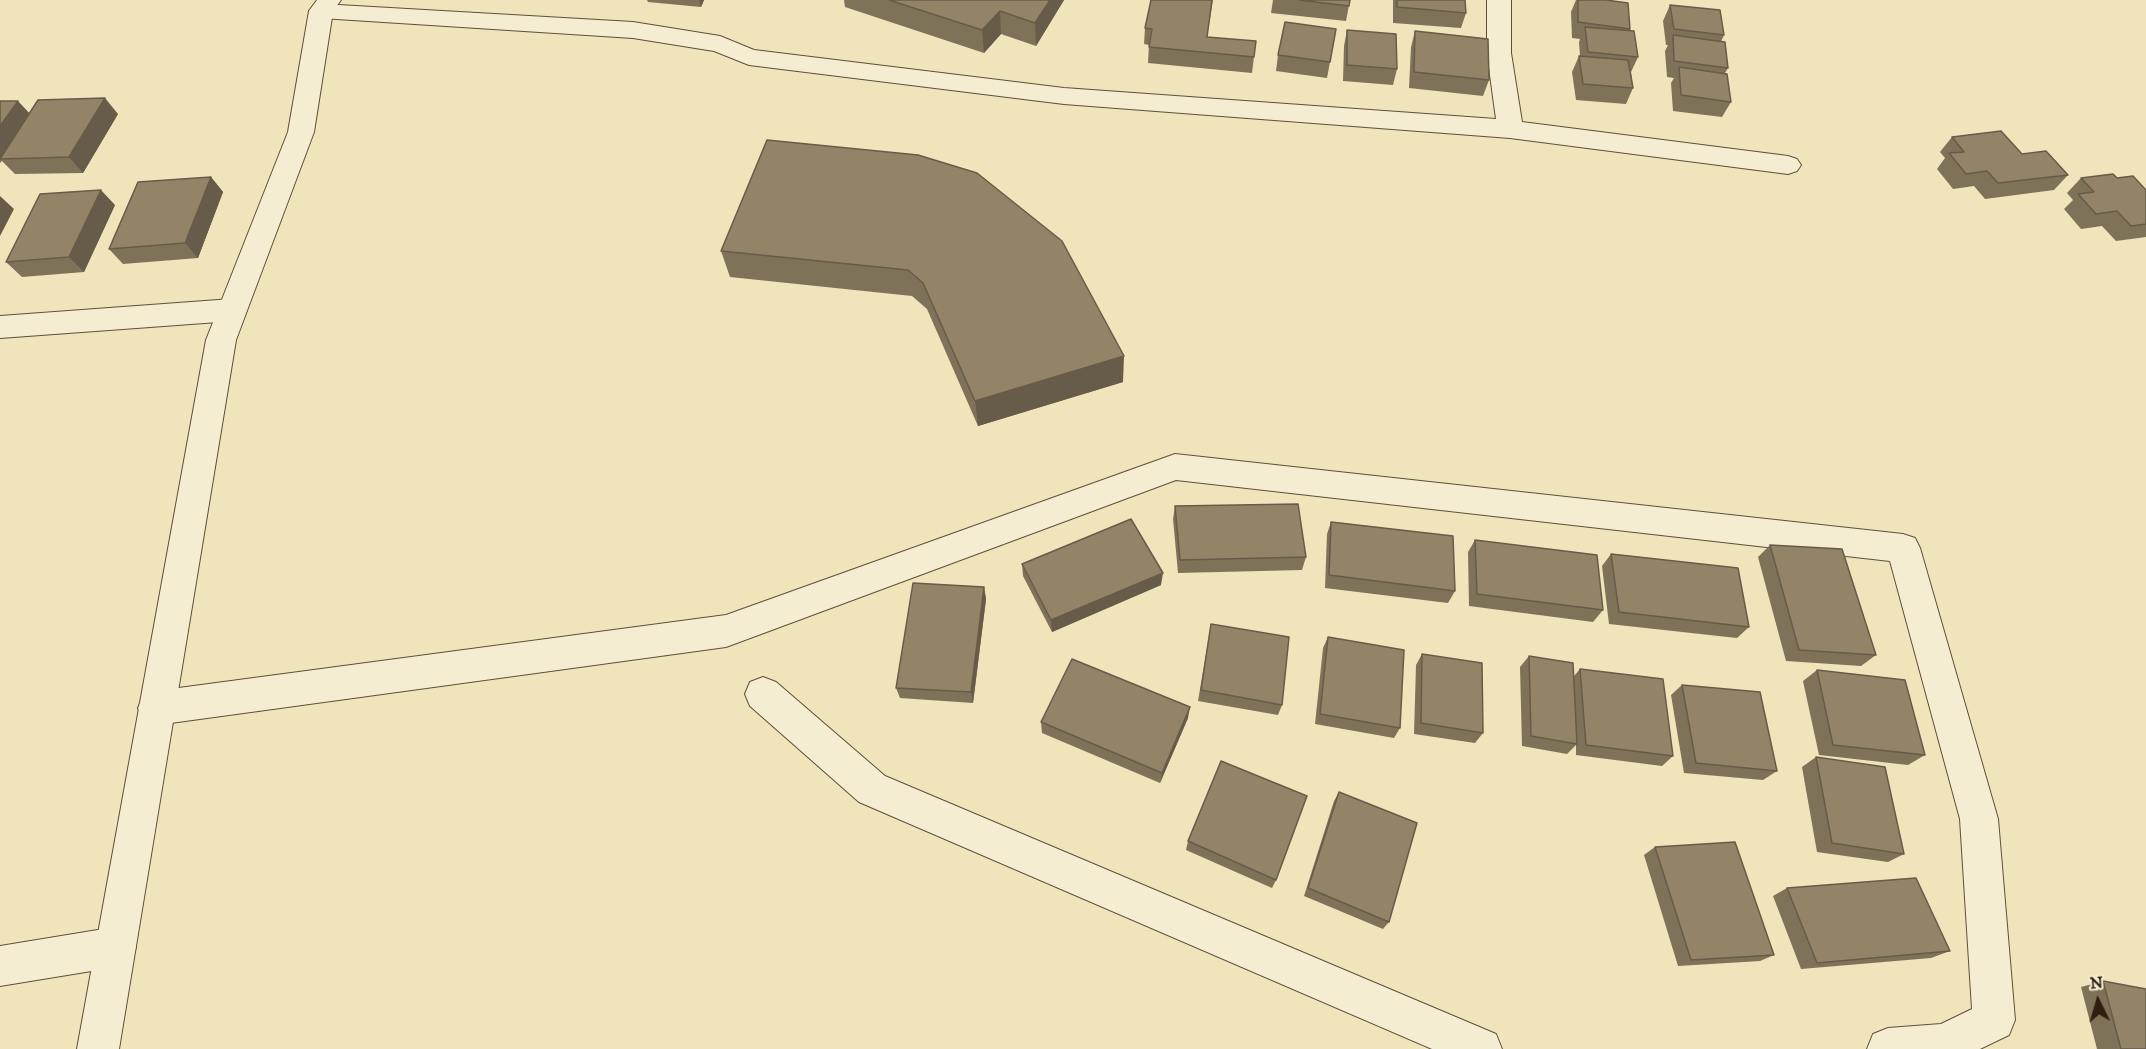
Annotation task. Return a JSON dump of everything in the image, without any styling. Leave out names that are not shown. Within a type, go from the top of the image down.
[{"type":"street","points":[[1499,0],[1498,53],[1510,129]]},
{"type":"street","points":[[98,1049],[221,340],[301,132],[325,5],[633,30],[720,44],[749,57],[1064,96],[1510,129],[1788,165]]},
{"type":"street","points":[[0,327],[232,310]]},
{"type":"street","points":[[156,708],[726,631],[1175,467],[1903,548],[1979,819],[1994,1020],[1944,1045],[1888,1049]]},
{"type":"street","points":[[763,694],[872,789],[1481,1049]]},
{"type":"street","points":[[0,966],[117,946]]},
{"type":"building","points":[[889,0],[1050,0],[1035,23],[1000,11],[982,30]]},
{"type":"building","points":[[1151,0],[1212,0],[1207,37],[1256,41],[1254,57],[1149,47],[1152,29],[1145,28]]},
{"type":"building","points":[[1299,0],[1350,0],[1349,6]]},
{"type":"building","points":[[1397,0],[1465,0],[1466,13],[1397,7]]},
{"type":"building","points":[[1578,0],[1628,3],[1630,29],[1578,22]]},
{"type":"building","points":[[1670,5],[1720,10],[1724,35],[1674,29]]},
{"type":"building","points":[[1285,22],[1336,29],[1330,62],[1278,55]]},
{"type":"building","points":[[1585,27],[1634,31],[1638,57],[1588,52]]},
{"type":"building","points":[[1347,30],[1396,34],[1397,69],[1347,65]]},
{"type":"building","points":[[1415,31],[1488,39],[1489,80],[1414,72]]},
{"type":"building","points":[[1673,35],[1725,42],[1728,68],[1674,61]]},
{"type":"building","points":[[1579,56],[1628,60],[1633,88],[1583,84]]},
{"type":"building","points":[[1679,67],[1727,74],[1731,102],[1681,95]]},
{"type":"building","points":[[105,98],[69,157],[0,159],[38,100]]},
{"type":"building","points":[[0,101],[18,101],[0,126]]},
{"type":"building","points":[[2001,131],[2022,154],[2046,151],[2068,175],[1998,183],[1987,171],[1966,174],[1949,153],[1964,152],[1952,137]]},
{"type":"building","points":[[767,140],[918,155],[977,173],[1062,241],[1124,356],[975,401],[923,283],[908,270],[721,251]]},
{"type":"building","points":[[2113,174],[2117,178],[2133,176],[2146,190],[2146,224],[2131,226],[2117,211],[2096,214],[2078,194],[2094,192],[2081,178]]},
{"type":"building","points":[[211,177],[185,243],[109,249],[138,182]]},
{"type":"building","points":[[101,190],[69,257],[6,262],[40,194]]},
{"type":"building","points":[[1298,504],[1306,557],[1180,560],[1175,506]]},
{"type":"building","points":[[1131,519],[1163,573],[1051,620],[1022,564]]},
{"type":"building","points":[[1331,522],[1453,536],[1455,591],[1329,575]]},
{"type":"building","points":[[1475,540],[1597,555],[1603,610],[1477,594]]},
{"type":"building","points":[[1770,545],[1842,549],[1876,655],[1799,650]]},
{"type":"building","points":[[1611,554],[1738,568],[1749,627],[1619,612]]},
{"type":"building","points":[[913,583],[984,587],[971,692],[896,688]]},
{"type":"building","points":[[1211,624],[1289,637],[1282,705],[1201,690]]},
{"type":"building","points":[[1328,637],[1404,650],[1400,728],[1320,714]]},
{"type":"building","points":[[1422,654],[1482,663],[1483,733],[1421,723]]},
{"type":"building","points":[[1529,656],[1573,663],[1577,744],[1531,736]]},
{"type":"building","points":[[1072,659],[1190,707],[1162,773],[1041,722]]},
{"type":"building","points":[[1580,669],[1663,679],[1673,756],[1586,745]]},
{"type":"building","points":[[1817,670],[1905,680],[1925,755],[1833,745]]},
{"type":"building","points":[[1682,685],[1760,692],[1777,771],[1696,763]]},
{"type":"building","points":[[1816,757],[1885,767],[1904,854],[1832,843]]},
{"type":"building","points":[[1221,761],[1307,796],[1276,880],[1188,841]]},
{"type":"building","points":[[1339,792],[1417,823],[1389,922],[1308,888]]},
{"type":"building","points":[[1735,842],[1774,955],[1691,960],[1655,847]]},
{"type":"building","points":[[1916,878],[1950,951],[1817,963],[1787,888]]},
{"type":"building","points":[[2103,981],[2146,989],[2146,1049],[2121,1049]]}]
